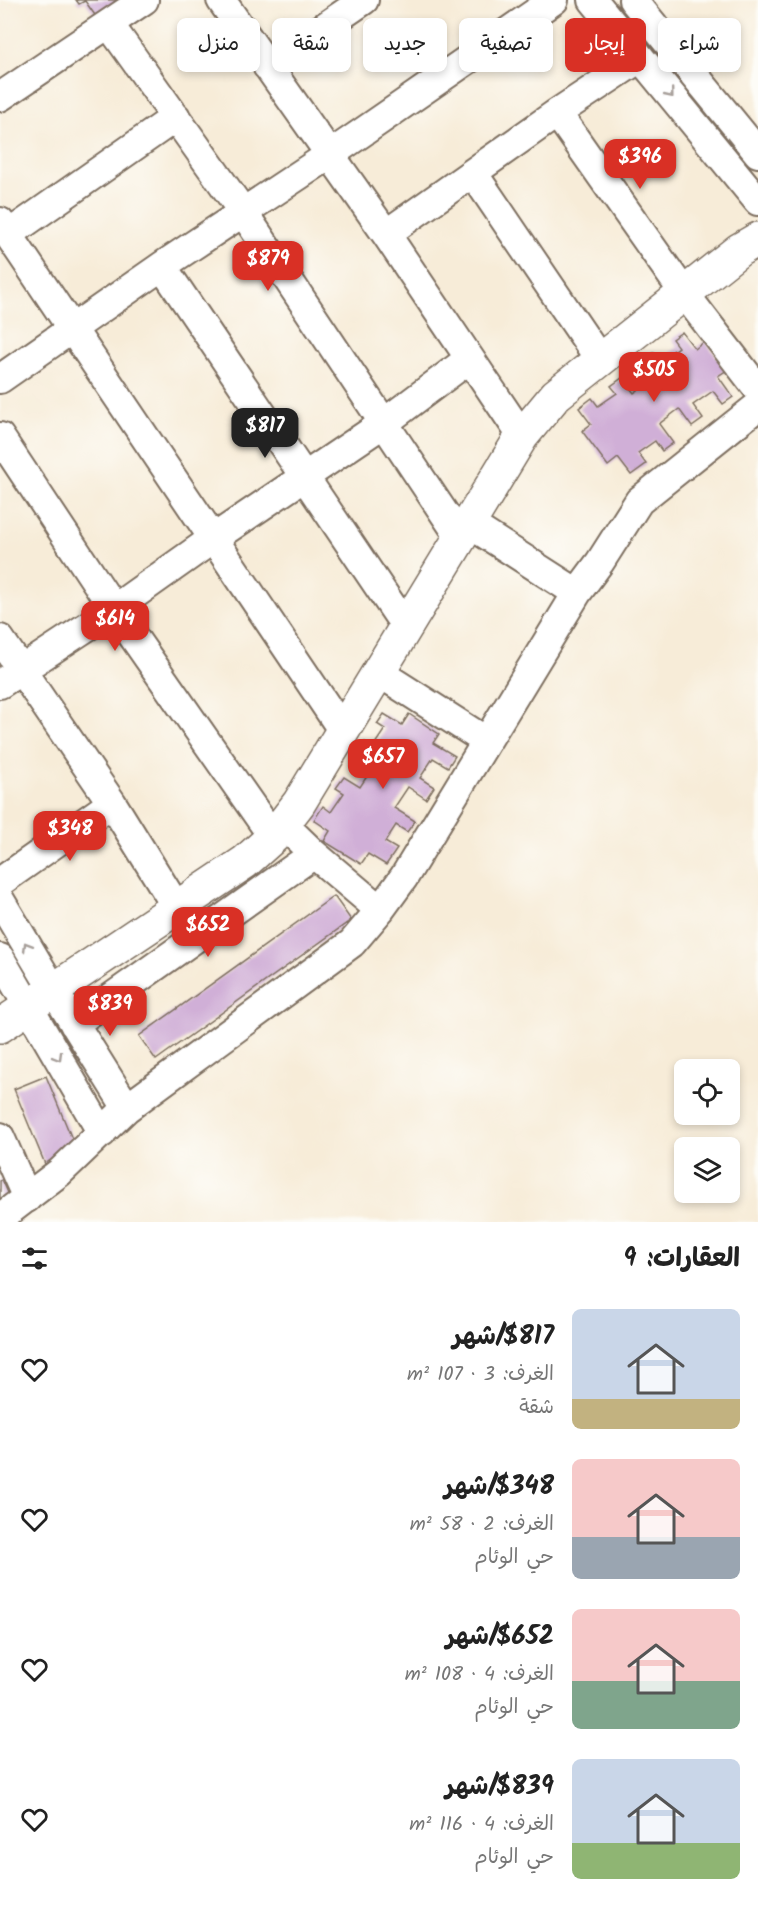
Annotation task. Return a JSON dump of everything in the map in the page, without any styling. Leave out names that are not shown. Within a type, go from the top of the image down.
[{"type":"main road","points":[[0,1026],[245,861],[279,831],[343,731],[522,436],[556,395],[739,250],[758,239]]},
{"type":"street","points":[[0,97],[144,0]]},
{"type":"street","points":[[221,0],[331,154],[522,436]]},
{"type":"street","points":[[267,66],[364,0]]},
{"type":"street","points":[[0,379],[554,0]]},
{"type":"street","points":[[593,0],[608,18]]},
{"type":"street","points":[[633,0],[753,139]]},
{"type":"street","points":[[109,24],[243,212],[384,423],[464,530],[577,592]]},
{"type":"street","points":[[646,65],[758,201]]},
{"type":"street","points":[[386,234],[619,72]]},
{"type":"street","points":[[557,113],[684,293],[758,389]]},
{"type":"street","points":[[176,117],[5,228],[343,731]]},
{"type":"street","points":[[473,173],[600,360]]},
{"type":"street","points":[[162,267],[406,627]]},
{"type":"street","points":[[11,677],[384,423],[469,359]]},
{"type":"street","points":[[0,1218],[60,1172],[127,1108],[352,943],[404,877],[577,592],[639,501],[758,406]]},
{"type":"street","points":[[0,437],[114,609],[279,831],[314,854],[380,910]]},
{"type":"street","points":[[0,639],[11,677],[112,803],[177,908]]},
{"type":"street","points":[[378,672],[486,741]]},
{"type":"street","points":[[0,882],[112,803]]},
{"type":"street","points":[[74,1024],[314,854]]},
{"type":"street","points":[[0,900],[41,999],[102,1133]]},
{"type":"street","points":[[0,958],[41,999],[74,1024],[127,1108]]},
{"type":"street","points":[[0,1137],[27,1198]]},
{"type":"building","points":[[76,0],[124,0],[97,18],[85,1],[79,4]]},
{"type":"building","points":[[682,332],[695,349],[705,341],[727,370],[718,376],[733,397],[723,404],[713,391],[693,405],[703,419],[692,427],[679,409],[659,424],[673,443],[662,451],[655,441],[638,453],[646,464],[631,475],[618,458],[608,466],[582,431],[591,424],[579,408],[592,398],[598,406],[617,393],[611,386],[622,378],[634,393],[653,379],[641,362],[654,352],[661,360],[678,347],[672,339]]},
{"type":"building","points":[[384,714],[402,725],[409,714],[439,734],[433,743],[455,756],[448,767],[433,758],[420,778],[434,787],[426,799],[408,787],[394,808],[415,821],[407,832],[396,825],[385,842],[397,849],[386,865],[368,854],[361,864],[324,841],[330,831],[314,820],[323,806],[331,812],[344,793],[336,788],[344,777],[360,787],[373,767],[356,756],[365,742],[373,747],[385,729],[377,724]]},
{"type":"building","points":[[334,896],[351,920],[156,1060],[139,1036]]},
{"type":"building","points":[[46,1076],[77,1151],[45,1164],[14,1089]]},
{"type":"building","points":[[3,1179],[19,1203],[0,1216],[0,1181]]}]
